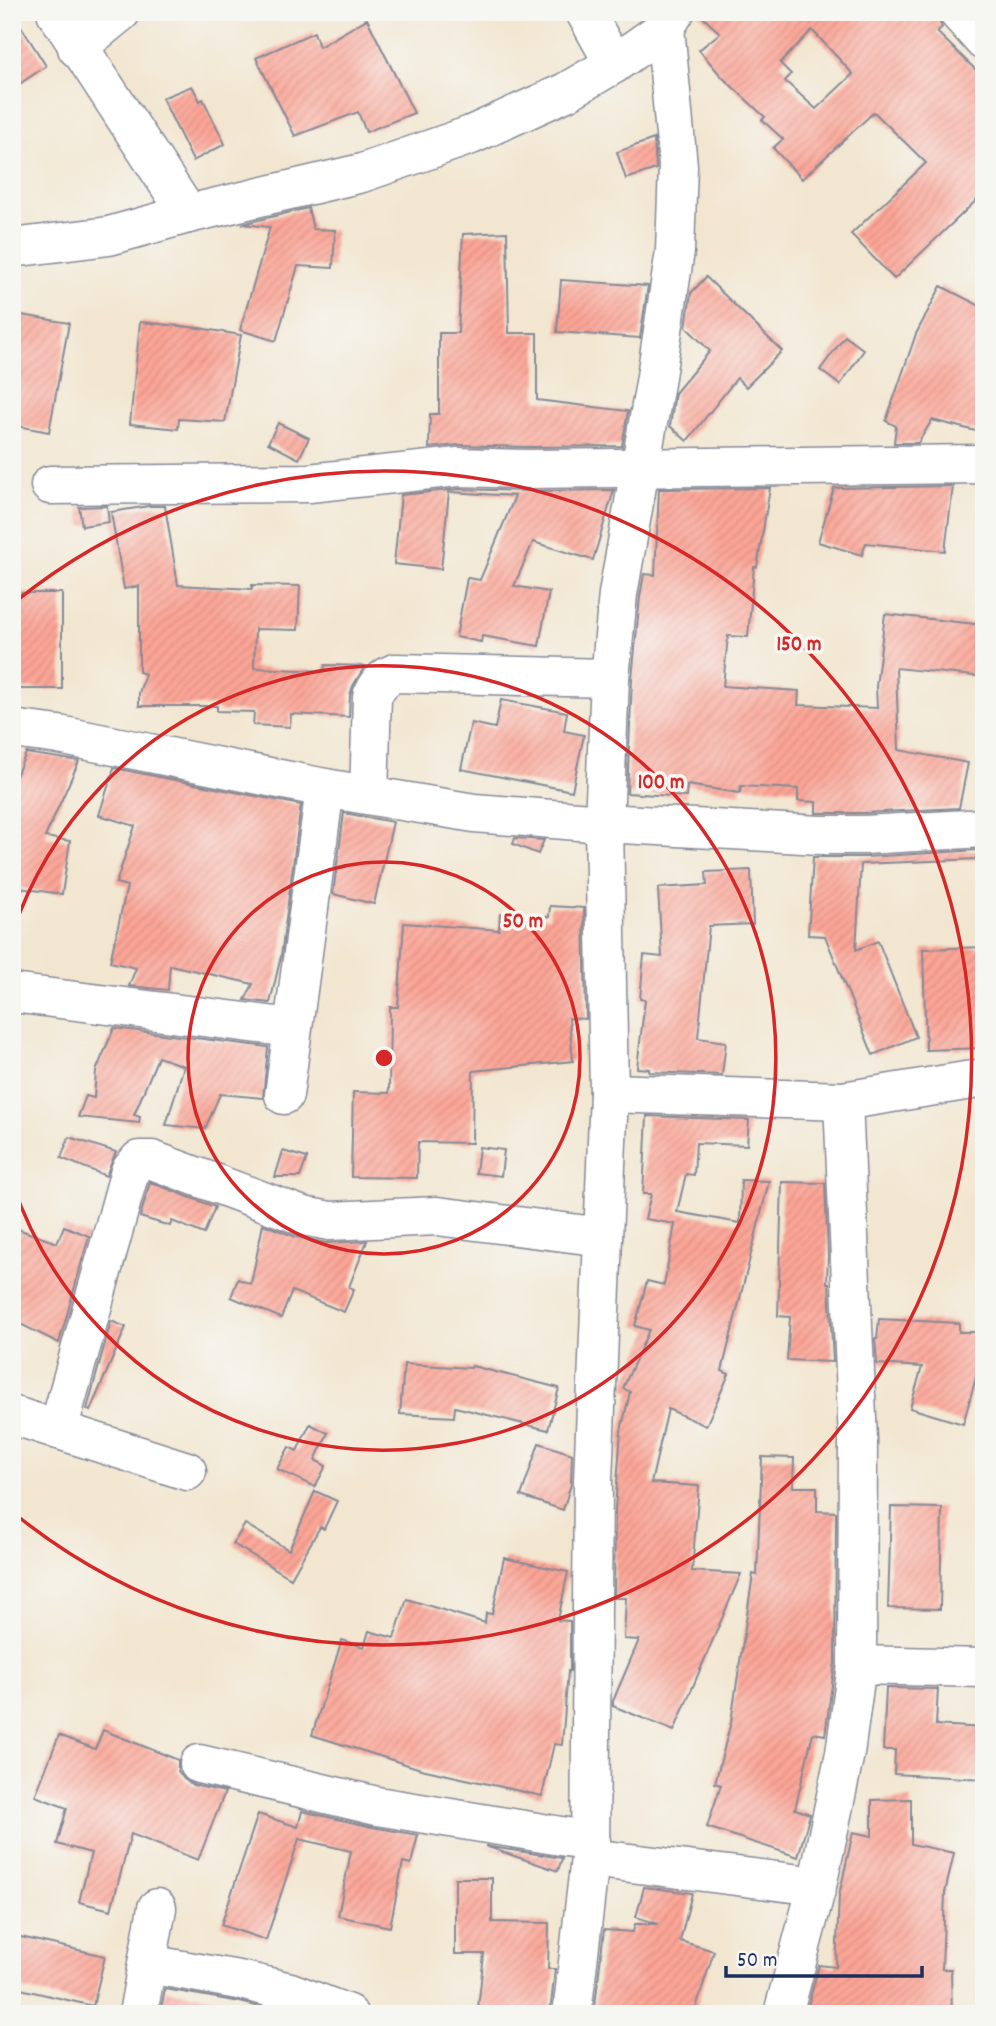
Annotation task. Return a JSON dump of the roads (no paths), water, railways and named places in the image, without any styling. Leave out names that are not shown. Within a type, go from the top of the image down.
[{"type":"street","points":[[56,12],[77,48],[188,214]]},
{"type":"street","points":[[77,48],[121,12]]},
{"type":"street","points":[[585,12],[614,64]]},
{"type":"street","points":[[958,12],[984,41]]},
{"type":"street","points":[[12,248],[109,236],[188,214],[362,173],[471,135],[566,92],[614,64],[670,20]]},
{"type":"street","points":[[572,2014],[591,1850],[593,1480],[609,1093],[604,823],[610,678],[618,594],[675,251],[678,166],[670,20]]},
{"type":"street","points":[[50,485],[309,483],[458,467],[529,469],[984,464]]},
{"type":"street","points":[[369,795],[373,696],[386,677],[395,673],[610,678]]},
{"type":"street","points":[[12,729],[59,735],[325,788],[474,813],[820,835],[984,829],[984,818]]},
{"type":"street","points":[[284,1095],[325,788]]},
{"type":"street","points":[[12,993],[292,1028]]},
{"type":"street","points":[[609,1093],[843,1101],[984,1078]]},
{"type":"street","points":[[783,2014],[817,1886],[845,1753],[857,1665],[858,1440],[843,1101]]},
{"type":"street","points":[[58,1430],[130,1171],[139,1160],[152,1160],[303,1216],[330,1221],[438,1216],[603,1237]]},
{"type":"street","points":[[12,1415],[187,1471]]},
{"type":"street","points":[[857,1665],[984,1668]]},
{"type":"street","points":[[199,1764],[377,1806],[591,1850],[817,1886]]},
{"type":"street","points":[[138,2014],[157,1908]]},
{"type":"street","points":[[148,1964],[290,1992],[348,2014]]}]
